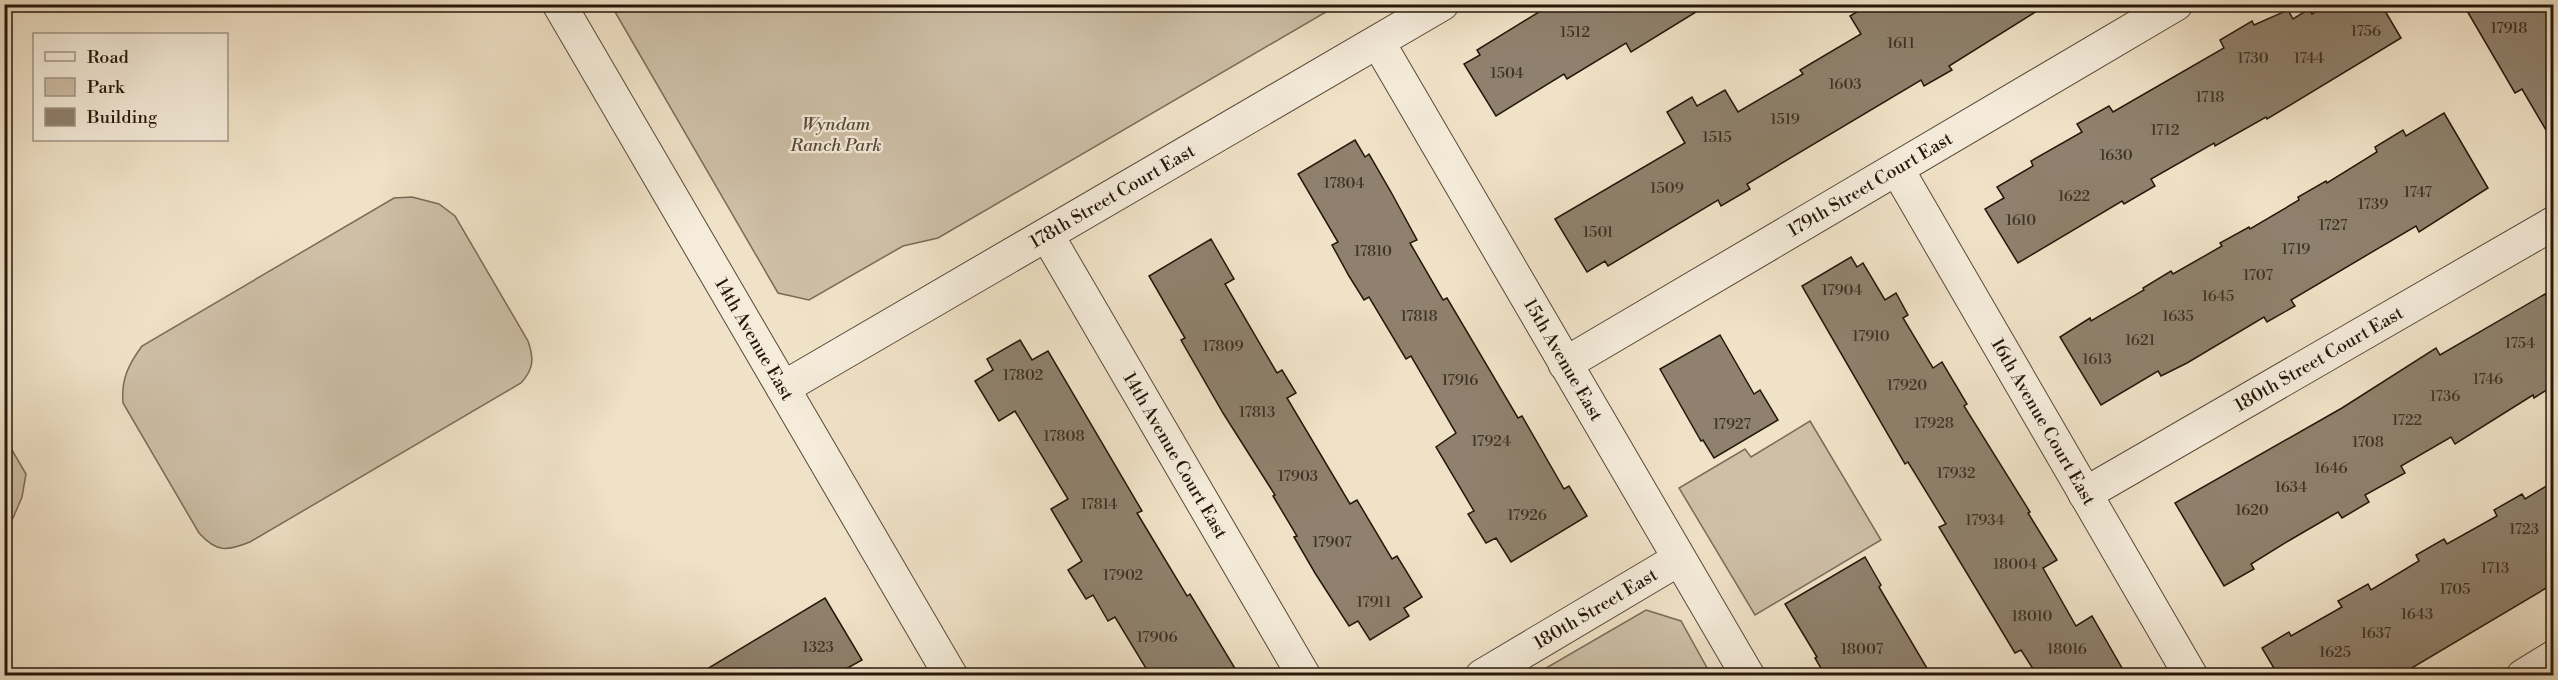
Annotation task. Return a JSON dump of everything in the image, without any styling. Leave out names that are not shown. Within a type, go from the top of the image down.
[{"type":"street","name":"14th Avenue East","points":[[559,4],[951,675]]},
{"type":"street","name":"178th Street Court East","points":[[783,388],[1442,4]]},
{"type":"street","name":"179th Street Court East","points":[[1565,363],[2176,4]]},
{"type":"street","name":"15th Avenue East","points":[[1378,42],[1748,675]]},
{"type":"street","name":"16th Avenue Court East","points":[[1897,169],[2192,675]]},
{"type":"street","name":"180th Street Court East","points":[[2085,494],[2553,223]]},
{"type":"street","name":"14th Avenue Court East","points":[[1047,234],[1304,675]]},
{"type":"street","name":"180th Street East","points":[[1482,675],[1679,559]]},
{"type":"street","points":[[2523,675],[2553,657]]},
{"type":"green space","name":"Wyndam Ranch Park","points":[[611,5],[1338,5],[938,238],[903,246],[809,300],[778,293]]},
{"type":"green space","points":[[412,197],[439,204],[455,216],[528,341],[532,358],[531,368],[521,383],[250,542],[229,548],[211,544],[199,533],[123,403],[124,380],[133,360],[142,346],[394,198]]},
{"type":"green space","points":[[1810,421],[1881,540],[1755,615],[1679,488],[1745,449],[1751,457]]},
{"type":"green space","points":[[5,444],[12,450],[26,474],[22,497],[13,518],[5,524]]},
{"type":"green space","points":[[1646,610],[1681,621],[1711,675],[1534,675]]},
{"type":"building","points":[[1552,4],[1709,4],[1631,52],[1626,43],[1567,79],[1564,74],[1496,116],[1464,64],[1480,55],[1477,50]]},
{"type":"building","points":[[1870,4],[2048,4],[1949,66],[1952,70],[1924,86],[1921,80],[1747,184],[1750,189],[1721,206],[1718,200],[1608,266],[1605,261],[1587,272],[1555,219],[1685,143],[1667,112],[1692,97],[1697,106],[1725,90],[1738,112],[1803,74],[1800,70],[1861,34],[1850,16]]},
{"type":"building","points":[[2329,4],[2381,4],[2401,38],[2267,119],[2266,117],[2215,146],[2214,143],[2151,179],[2155,186],[2124,204],[2122,201],[2018,263],[1985,209],[2004,198],[1997,187],[2033,166],[2031,161],[2082,132],[2077,124],[2109,106],[2113,112],[2224,48],[2220,40],[2252,21],[2254,25],[2288,10],[2293,19],[2309,9],[2312,14]]},
{"type":"building","points":[[2463,4],[2546,4],[2553,17],[2553,142],[2522,89],[2515,93]]},
{"type":"building","points":[[2444,113],[2488,188],[2419,232],[2416,226],[2291,300],[2295,306],[2267,322],[2264,317],[2187,363],[2161,376],[2158,371],[2101,405],[2060,337],[2090,318],[2091,321],[2144,290],[2143,288],[2171,271],[2173,274],[2222,246],[2220,243],[2249,227],[2250,229],[2299,200],[2298,197],[2326,181],[2327,183],[2377,152],[2375,147],[2403,130],[2406,136]]},
{"type":"building","points":[[1355,140],[1365,157],[1369,154],[1391,192],[1417,240],[1410,243],[1443,300],[1447,298],[1518,418],[1522,416],[1564,489],[1569,486],[1587,516],[1511,562],[1496,538],[1486,543],[1468,514],[1474,511],[1436,447],[1456,433],[1411,356],[1406,359],[1369,297],[1364,300],[1349,276],[1332,245],[1338,242],[1298,174]]},
{"type":"building","points":[[1211,239],[1234,279],[1225,284],[1277,373],[1282,370],[1296,393],[1287,398],[1350,504],[1357,500],[1392,559],[1397,556],[1422,597],[1404,608],[1409,616],[1370,640],[1358,621],[1349,626],[1315,573],[1294,537],[1297,536],[1273,496],[1275,495],[1223,413],[1181,340],[1185,338],[1149,276]]},
{"type":"building","points":[[1851,257],[1857,267],[1863,263],[1885,300],[1896,293],[1908,315],[1903,318],[1933,368],[1942,362],[1967,404],[1964,406],[2057,560],[2043,568],[2076,626],[2092,616],[2126,675],[2037,675],[2021,650],[2015,653],[1939,527],[1946,524],[1908,462],[1905,464],[1802,286]]},
{"type":"building","points":[[2545,294],[2553,308],[2553,386],[2534,398],[2533,395],[2455,444],[2451,437],[2401,466],[2405,473],[2365,495],[2369,502],[2342,518],[2338,512],[2251,564],[2254,569],[2224,586],[2175,503],[2342,408],[2436,348],[2440,355]]},
{"type":"building","points":[[1720,335],[1754,394],[1760,390],[1778,420],[1714,458],[1703,440],[1701,441],[1660,369]]},
{"type":"building","points":[[1020,340],[1032,360],[1048,351],[1142,511],[1137,513],[1187,596],[1190,594],[1239,675],[1150,675],[1115,617],[1108,621],[1093,595],[1086,599],[1068,570],[1082,561],[1051,509],[1068,499],[1015,411],[999,421],[975,381],[993,370],[987,359]]},
{"type":"building","points":[[2553,482],[2553,584],[2400,675],[2278,675],[2262,648],[2289,632],[2291,636],[2342,607],[2338,601],[2368,584],[2371,590],[2419,561],[2416,555],[2444,539],[2447,544],[2497,516],[2494,510],[2522,494],[2525,499]]},
{"type":"building","points":[[1865,557],[1881,585],[1879,587],[1931,675],[1825,675],[1815,658],[1817,657],[1785,604]]},
{"type":"building","points":[[825,598],[862,660],[835,675],[697,675]]}]
